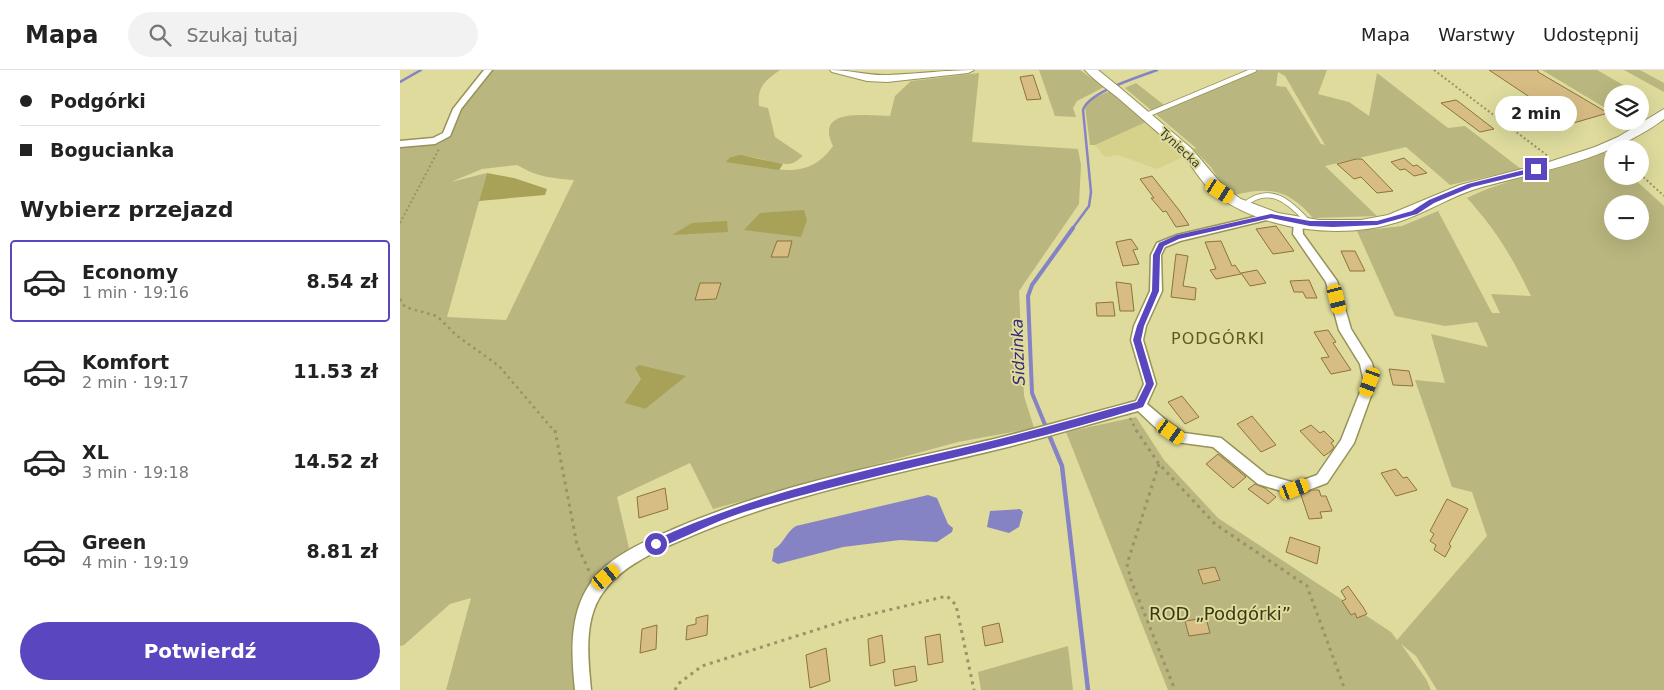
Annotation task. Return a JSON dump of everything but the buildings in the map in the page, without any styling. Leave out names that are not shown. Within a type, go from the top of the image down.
[{"type":"street","points":[[400,144],[435,141],[447,134],[458,109],[488,70]]},
{"type":"street","points":[[836,70],[868,78],[887,80],[968,70]]},
{"type":"street","name":"Tyniecka","points":[[1091,70],[1187,152],[1220,191],[1244,205],[1271,216],[1304,223],[1333,225],[1377,223],[1395,219],[1470,186],[1579,158],[1628,137],[1664,113]]},
{"type":"street","points":[[583,690],[581,632],[584,616],[597,588],[612,572],[643,551],[697,525],[742,508],[860,475],[1034,434],[1140,404],[1150,384],[1137,340],[1140,326],[1156,291],[1156,255],[1161,245],[1177,238],[1271,216]]},
{"type":"street","points":[[1140,404],[1162,425],[1181,438],[1216,442],[1263,480],[1295,489],[1322,479],[1347,443],[1370,382],[1366,363],[1345,330],[1330,281],[1298,234],[1304,223]]},
{"type":"lane","points":[[1144,116],[1254,70]]},
{"type":"lane","points":[[1244,205],[1253,197],[1272,195],[1293,204],[1304,223]]},
{"type":"path","points":[[1434,70],[1546,152],[1553,164]]},
{"type":"path","points":[[400,223],[447,134]]},
{"type":"path","points":[[1649,182],[1664,196]]},
{"type":"path","points":[[400,299],[405,307],[437,316],[456,334],[499,366],[556,431],[577,545],[597,588]]},
{"type":"path","points":[[1130,418],[1158,464],[1215,524],[1307,586],[1346,690]]},
{"type":"path","points":[[1158,464],[1154,485],[1127,564],[1131,580],[1176,690]]},
{"type":"path","points":[[675,690],[678,684],[702,666],[847,620],[947,596],[956,605],[974,690]]},
{"type":"shaded area","points":[[1146,122],[1183,157],[1157,169],[1118,155],[1105,157],[1095,145]]},
{"type":"shaded area","points":[[741,155],[783,164],[779,170],[726,162],[730,157]]},
{"type":"shaded area","points":[[487,173],[514,178],[547,189],[545,195],[479,201]]},
{"type":"shaded area","points":[[804,210],[807,220],[801,237],[744,230],[760,213]]},
{"type":"shaded area","points":[[727,221],[728,232],[672,235],[692,223]]},
{"type":"shaded area","points":[[639,365],[686,376],[645,409],[624,403],[641,379],[635,368]]},
{"type":"shaded area","points":[[928,495],[937,498],[948,524],[953,528],[952,532],[937,542],[900,540],[843,547],[778,564],[772,561],[774,549],[780,545],[796,526]]},
{"type":"shaded area","points":[[1020,509],[1023,512],[1019,527],[1009,533],[987,527],[990,511]]},
{"type":"green space","points":[[491,70],[780,70],[763,85],[759,93],[759,106],[768,108],[775,137],[803,156],[787,164],[748,157],[730,157],[786,170],[811,166],[822,158],[833,146],[829,134],[831,125],[837,119],[857,115],[890,116],[895,96],[911,81],[979,73],[972,142],[1078,149],[1081,165],[1079,204],[1019,291],[1024,396],[1034,428],[958,442],[713,509],[690,463],[617,497],[629,548],[591,583],[579,604],[573,641],[575,690],[446,690],[471,598],[450,604],[404,645],[400,646],[400,145],[437,141],[450,136],[462,107]],"holes":[[[517,165],[544,176],[574,180],[506,320],[447,317],[487,173],[451,182],[482,169]],[[641,379],[645,409],[624,403]]]},
{"type":"green space","points":[[1039,70],[1080,70],[1104,87],[1077,101],[1073,108],[1076,117],[1055,116]]},
{"type":"green space","points":[[1248,70],[1327,70],[1318,94],[1349,102],[1369,116],[1377,73],[1448,128],[1465,126],[1521,169],[1450,185],[1406,147],[1325,166],[1377,216],[1313,218],[1296,201],[1278,193],[1259,191],[1235,195],[1224,187],[1211,167],[1193,149],[1196,148],[1125,88],[1136,83],[1164,105]],"holes":[[[1278,72],[1285,76],[1325,145],[1321,144],[1286,87],[1276,86]]]},
{"type":"green space","points":[[1542,70],[1597,70],[1623,85],[1604,85],[1604,107]]},
{"type":"green space","points":[[1624,70],[1640,70],[1664,83],[1664,92]]},
{"type":"green space","points":[[1110,91],[1146,122],[1095,145],[1090,145],[1085,106],[1091,99]]},
{"type":"green space","name":"ROD „Podgórki”","points":[[1604,152],[1604,185],[1641,185],[1664,206],[1664,690],[1437,690],[1416,656],[1401,644],[1426,679],[1431,690],[1168,690],[1066,432],[1136,417],[1164,460],[1218,518],[1391,632],[1397,640],[1487,536],[1472,492],[1452,487],[1415,380],[1445,383],[1431,334],[1488,347],[1477,322],[1445,326],[1395,316],[1357,231],[1402,226],[1438,211],[1492,313],[1500,313],[1491,294],[1531,296],[1503,245],[1467,198],[1500,184],[1570,165]]},
{"type":"green space","points":[[1068,646],[1073,690],[981,690],[978,672]]},
{"type":"waterway","points":[[400,82],[421,70]]},
{"type":"waterway","name":"Sidzinka","points":[[1072,229],[1089,206],[1091,192],[1083,110],[1087,103],[1104,91],[1157,70]]},
{"type":"waterway","name":"Sidzinka","points":[[1048,432],[1032,393],[1028,296],[1032,285],[1073,228]]},
{"type":"waterway","name":"Sidzinka","points":[[1047,430],[1062,466],[1088,690]]},
{"type":"district","name":"PODGÓRKI","points":[[1218,338]]},
{"type":"route","points":[[656,544],[697,525],[742,508],[860,475],[989,446],[1140,404],[1150,384],[1137,340],[1140,326],[1156,291],[1156,255],[1161,245],[1177,238],[1271,216],[1310,224],[1377,223],[1414,212],[1431,202],[1470,186],[1536,169]]}]
